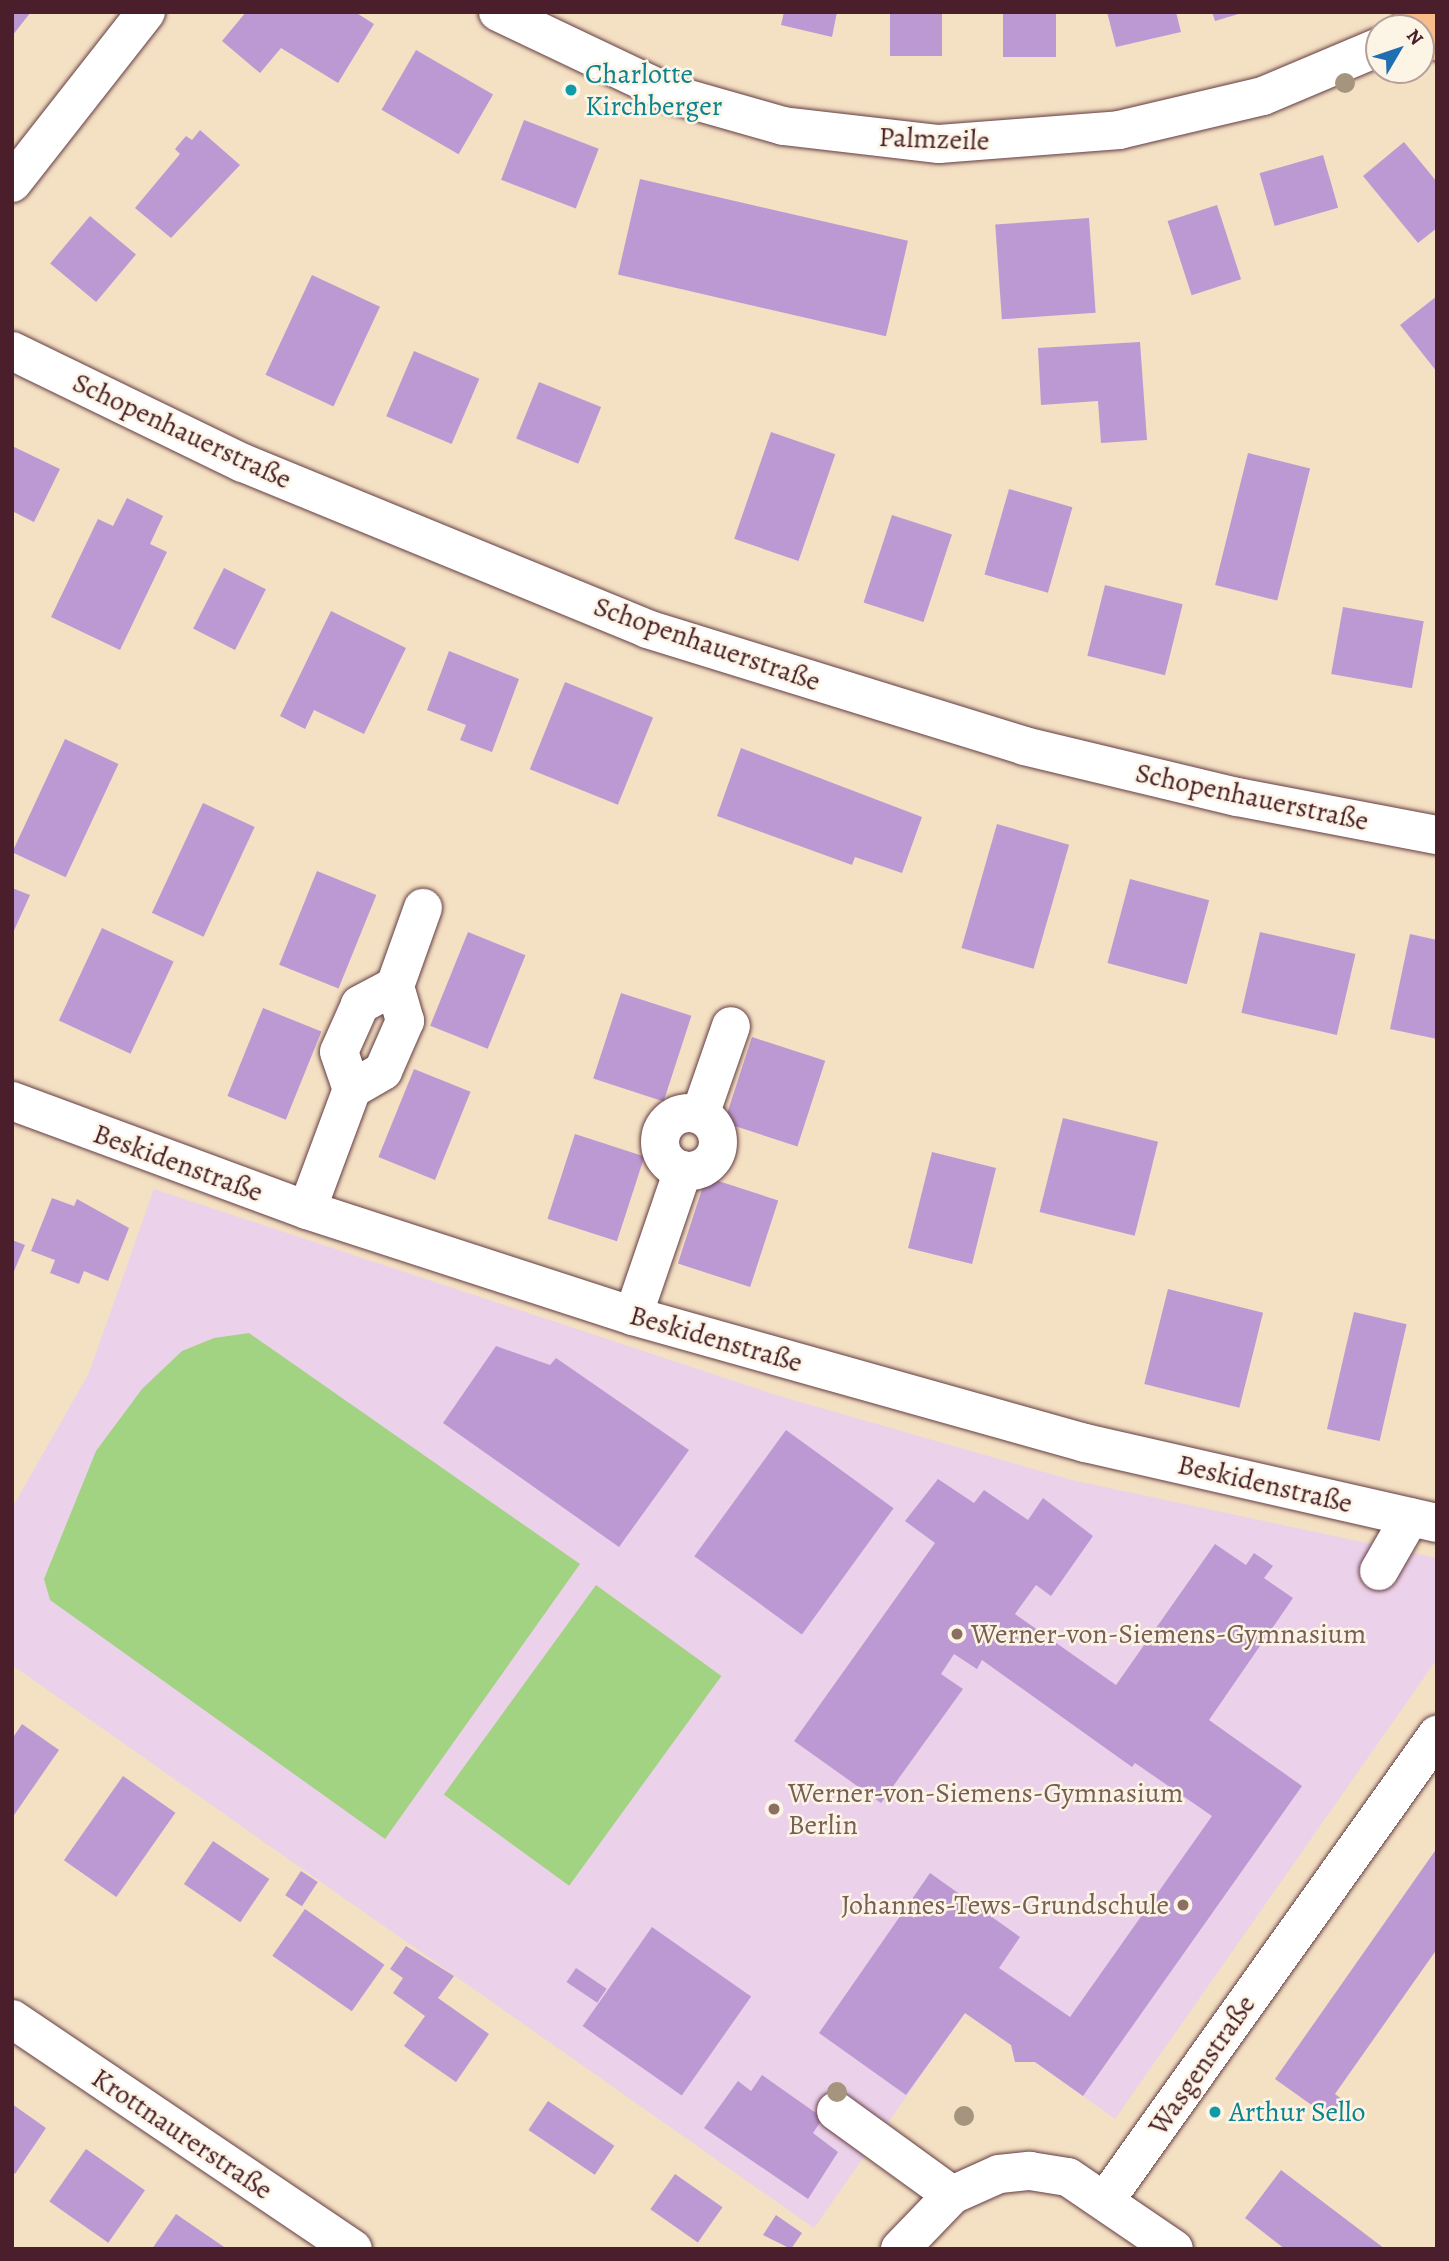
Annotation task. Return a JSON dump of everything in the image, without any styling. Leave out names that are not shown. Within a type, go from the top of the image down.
[{"type":"street","points":[[12,183],[146,12]]},
{"type":"street","name":"Palmzeile","points":[[498,12],[671,94],[783,126],[939,144],[1119,130],[1263,96],[1365,53]]},
{"type":"street","name":"Schopenhauerstraße","points":[[12,351],[243,463],[647,629],[1024,746],[1237,797],[1437,835]]},
{"type":"street","points":[[307,1210],[352,1089],[383,1071],[405,1021],[394,986],[423,908]]},
{"type":"street","points":[[633,1317],[683,1170],[706,1166],[717,1149],[712,1124],[700,1115],[731,1026]]},
{"type":"street","name":"Beskidenstraße","points":[[12,1101],[307,1210],[633,1317],[1086,1443],[1424,1520]]},
{"type":"street","points":[[1379,1571],[1424,1520]]},
{"type":"street","name":"Wasgenstraße","points":[[1107,2198],[1437,1735]]},
{"type":"street","name":"Krottnaurerstraße","points":[[12,2019],[353,2249]]},
{"type":"street","points":[[836,2111],[952,2195]]},
{"type":"street","points":[[900,2249],[952,2195],[999,2174],[1030,2171],[1068,2177],[1107,2198],[1174,2249]]},
{"type":"shaded area","name":"Werner-von-Siemens-Gymnasium Berlin","points":[[154,1189],[779,1396],[1072,1480],[1437,1558],[1437,1659],[1115,2119],[1035,2062],[1015,2062],[1011,2045],[965,2013],[814,2228],[12,1665],[12,1508],[89,1373]]},
{"type":"green space","points":[[249,1333],[580,1564],[385,1839],[50,1600],[44,1579],[96,1451],[142,1389],[182,1351],[214,1338]]},
{"type":"green space","points":[[596,1585],[721,1676],[569,1886],[444,1795]]},
{"type":"building","points":[[12,12],[31,12],[12,36]]},
{"type":"building","points":[[246,12],[355,12],[374,24],[338,83],[281,48],[260,73],[222,41]]},
{"type":"building","points":[[784,12],[837,12],[832,37],[781,25]]},
{"type":"building","points":[[890,12],[942,12],[942,56],[890,56]]},
{"type":"building","points":[[1003,12],[1056,12],[1056,57],[1003,57]]},
{"type":"building","points":[[1107,12],[1176,12],[1181,32],[1116,47]]},
{"type":"building","points":[[1212,12],[1241,12],[1242,13],[1215,21]]},
{"type":"building","points":[[416,50],[493,94],[459,154],[382,110]]},
{"type":"building","points":[[524,120],[599,149],[576,208],[501,180]]},
{"type":"building","points":[[200,130],[240,165],[171,238],[135,208],[180,154],[175,149],[186,136],[192,140]]},
{"type":"building","points":[[1404,142],[1437,182],[1437,228],[1418,243],[1363,176]]},
{"type":"building","points":[[1323,155],[1338,208],[1275,226],[1260,173]]},
{"type":"building","points":[[640,179],[908,241],[886,336],[618,274]]},
{"type":"building","points":[[1217,205],[1241,279],[1192,295],[1168,221]]},
{"type":"building","points":[[90,216],[136,255],[96,302],[50,263]]},
{"type":"building","points":[[1089,218],[1096,313],[1002,319],[995,225]]},
{"type":"building","points":[[312,275],[380,307],[333,406],[266,375]]},
{"type":"building","points":[[1437,296],[1437,372],[1400,325]]},
{"type":"building","points":[[1140,342],[1147,440],[1101,443],[1098,401],[1041,405],[1038,348]]},
{"type":"building","points":[[414,351],[479,379],[452,444],[386,416]]},
{"type":"building","points":[[539,382],[601,407],[578,464],[516,439]]},
{"type":"building","points":[[771,432],[835,454],[799,561],[734,539]]},
{"type":"building","points":[[12,446],[60,469],[34,522],[12,511]]},
{"type":"building","points":[[1248,453],[1310,468],[1277,600],[1215,585]]},
{"type":"building","points":[[1009,489],[1072,507],[1048,593],[984,575]]},
{"type":"building","points":[[127,498],[163,516],[150,544],[167,552],[120,650],[51,617],[98,519],[113,526]]},
{"type":"building","points":[[892,515],[952,534],[923,622],[864,602]]},
{"type":"building","points":[[224,568],[266,589],[235,650],[193,629]]},
{"type":"building","points":[[1105,585],[1183,604],[1165,675],[1087,656]]},
{"type":"building","points":[[1343,607],[1424,621],[1412,688],[1331,674]]},
{"type":"building","points":[[331,611],[406,648],[364,734],[314,710],[305,729],[280,716]]},
{"type":"building","points":[[449,651],[519,679],[492,752],[460,740],[466,725],[427,710]]},
{"type":"building","points":[[565,682],[653,718],[618,805],[530,769]]},
{"type":"building","points":[[65,739],[118,764],[66,877],[12,852]]},
{"type":"building","points":[[741,748],[922,817],[902,873],[855,857],[852,865],[717,816]]},
{"type":"building","points":[[203,803],[255,827],[204,937],[152,913]]},
{"type":"building","points":[[997,824],[1069,845],[1034,969],[961,948]]},
{"type":"building","points":[[317,871],[376,895],[339,989],[279,965]]},
{"type":"building","points":[[1130,879],[1209,900],[1187,984],[1107,963]]},
{"type":"building","points":[[12,888],[30,895],[12,935]]},
{"type":"building","points":[[102,928],[174,961],[130,1054],[59,1020]]},
{"type":"building","points":[[468,932],[525,955],[488,1049],[430,1026]]},
{"type":"building","points":[[1260,932],[1355,954],[1337,1035],[1241,1013]]},
{"type":"building","points":[[1410,934],[1437,940],[1437,1039],[1390,1029]]},
{"type":"building","points":[[621,993],[691,1016],[664,1101],[593,1079]]},
{"type":"building","points":[[263,1008],[321,1032],[286,1120],[227,1096]]},
{"type":"building","points":[[752,1037],[825,1061],[797,1146],[724,1123]]},
{"type":"building","points":[[414,1069],[471,1092],[435,1180],[378,1157]]},
{"type":"building","points":[[1063,1118],[1158,1142],[1135,1236],[1040,1212]]},
{"type":"building","points":[[575,1134],[644,1157],[617,1241],[547,1219]]},
{"type":"building","points":[[932,1152],[996,1168],[972,1264],[908,1248]]},
{"type":"building","points":[[706,1177],[778,1200],[750,1287],[678,1264]]},
{"type":"building","points":[[52,1198],[74,1206],[77,1199],[129,1228],[108,1281],[84,1271],[79,1284],[50,1273],[55,1260],[31,1251]]},
{"type":"building","points":[[12,1240],[25,1245],[12,1276]]},
{"type":"building","points":[[1168,1289],[1263,1313],[1239,1408],[1144,1384]]},
{"type":"building","points":[[1354,1312],[1407,1324],[1380,1441],[1327,1429]]},
{"type":"building","points":[[496,1346],[550,1365],[556,1358],[689,1450],[619,1547],[443,1423]]},
{"type":"building","points":[[786,1430],[894,1508],[802,1634],[694,1556]]},
{"type":"building","points":[[938,1479],[974,1503],[984,1490],[1028,1520],[1043,1498],[1093,1536],[1051,1596],[1036,1585],[1015,1614],[1116,1685],[1215,1544],[1246,1565],[1254,1553],[1263,1559],[1273,1566],[1264,1578],[1293,1598],[1209,1720],[1302,1786],[1083,2096],[1035,2062],[1015,2062],[1011,2045],[965,2013],[906,2095],[819,2033],[930,1873],[1020,1937],[999,1968],[1070,2017],[1212,1816],[1135,1763],[1132,1767],[982,1660],[977,1669],[954,1654],[941,1674],[963,1689],[881,1803],[794,1741],[935,1543],[905,1521]]},
{"type":"building","points":[[22,1724],[59,1750],[12,1818],[12,1739]]},
{"type":"building","points":[[123,1776],[175,1813],[116,1897],[64,1860]]},
{"type":"building","points":[[213,1841],[269,1879],[240,1922],[184,1884]]},
{"type":"building","points":[[1437,1848],[1437,1949],[1335,2094],[1347,2103],[1334,2121],[1275,2079]]},
{"type":"building","points":[[301,1871],[318,1882],[302,1906],[285,1895]]},
{"type":"building","points":[[305,1909],[384,1965],[352,2011],[272,1956]]},
{"type":"building","points":[[652,1927],[751,1996],[682,2096],[583,2026]]},
{"type":"building","points":[[406,1946],[454,1976],[438,1998],[489,2034],[456,2082],[404,2046],[425,2016],[393,1993],[403,1978],[390,1969]]},
{"type":"building","points":[[576,1968],[607,1989],[597,2003],[566,1982]]},
{"type":"building","points":[[762,2075],[823,2118],[813,2133],[838,2152],[808,2199],[704,2128],[738,2081],[751,2091]]},
{"type":"building","points":[[548,2101],[614,2146],[595,2175],[528,2130]]},
{"type":"building","points":[[12,2104],[46,2128],[15,2174],[12,2171]]},
{"type":"building","points":[[86,2149],[145,2190],[108,2243],[49,2201]]},
{"type":"building","points":[[1281,2170],[1385,2249],[1285,2249],[1245,2218]]},
{"type":"building","points":[[675,2174],[723,2207],[698,2242],[650,2209]]},
{"type":"building","points":[[176,2214],[227,2249],[152,2249]]},
{"type":"building","points":[[776,2215],[802,2233],[791,2249],[763,2235]]},
{"type":"place","name":"Charlotte Kirchberger","points":[[571,90]]},
{"type":"place","name":"Werner-von-Siemens-Gymnasium","points":[[957,1634]]},
{"type":"place","name":"Werner-von-Siemens-Gymnasium Berlin","points":[[774,1809]]},
{"type":"place","name":"Johannes-Tews-Grundschule","points":[[1183,1905]]},
{"type":"place","name":"Arthur Sello","points":[[1215,2112]]}]
